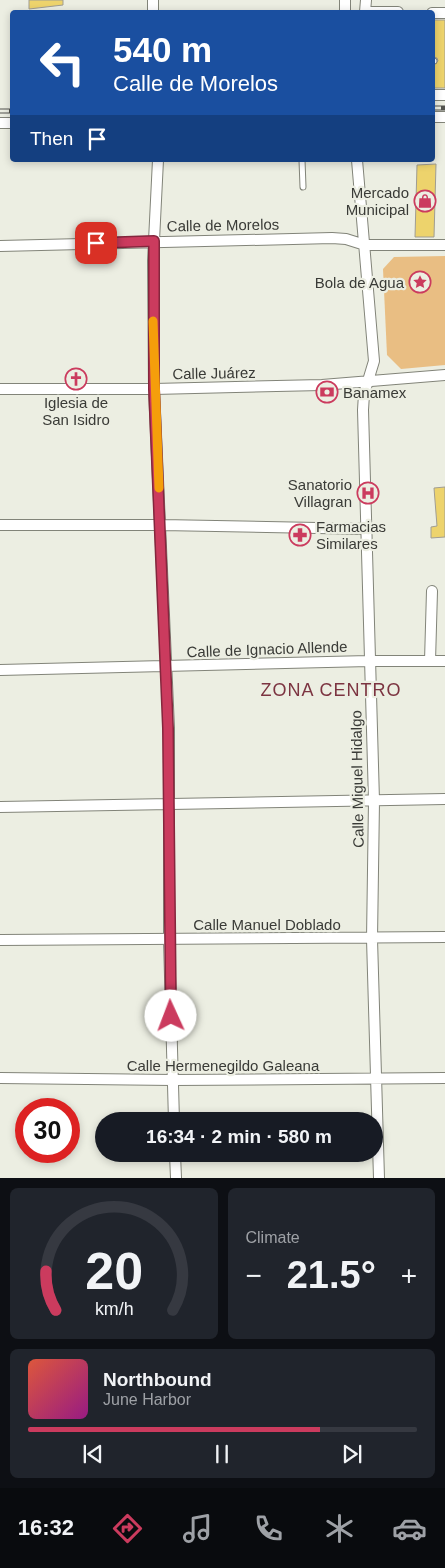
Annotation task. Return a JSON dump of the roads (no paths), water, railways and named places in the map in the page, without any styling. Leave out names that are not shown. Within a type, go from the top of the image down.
[{"type":"street","points":[[158,162],[154,241],[154,389],[162,524],[170,804],[169,940],[174,1112]]},
{"type":"street","points":[[357,162],[365,245]]},
{"type":"street","name":"Calle de Morelos","points":[[0,246],[332,238],[346,239],[365,245],[445,245]]},
{"type":"street","name":"Calle Miguel Hidalgo","points":[[365,245],[374,361],[363,410],[368,529],[369,661],[374,800],[372,939],[379,1178]]},
{"type":"street","name":"Calle Juárez","points":[[0,389],[154,389],[322,385],[445,375]]},
{"type":"street","points":[[0,525],[162,524],[368,529]]},
{"type":"street","points":[[430,661],[432,591]]},
{"type":"street","name":"Calle de Ignacio Allende","points":[[0,670],[166,668],[369,661],[445,661]]},
{"type":"street","points":[[0,807],[445,799]]},
{"type":"street","name":"Calle Manuel Doblado","points":[[0,940],[445,938]]},
{"type":"street","name":"Calle Hermenegildo Galeana","points":[[0,1078],[377,1080],[445,1078]]},
{"type":"street","points":[[175,1162],[176,1178]]},
{"type":"lane","points":[[302,162],[303,187]]},
{"type":"railway","points":[[435,108],[445,108]]},
{"type":"railway","points":[[0,111],[10,111]]},
{"type":"place","name":"Mercado Municipal","points":[[425,201]]},
{"type":"place","name":"Bola de Agua","points":[[420,282]]},
{"type":"place","name":"Iglesia de San Isidro","points":[[76,379]]},
{"type":"place","name":"Banamex","points":[[327,392]]},
{"type":"place","name":"Sanatorio Villagran","points":[[368,493]]},
{"type":"place","name":"Farmacias Similares","points":[[300,535]]},
{"type":"district","name":"ZONA CENTRO","points":[[331,690]]}]
